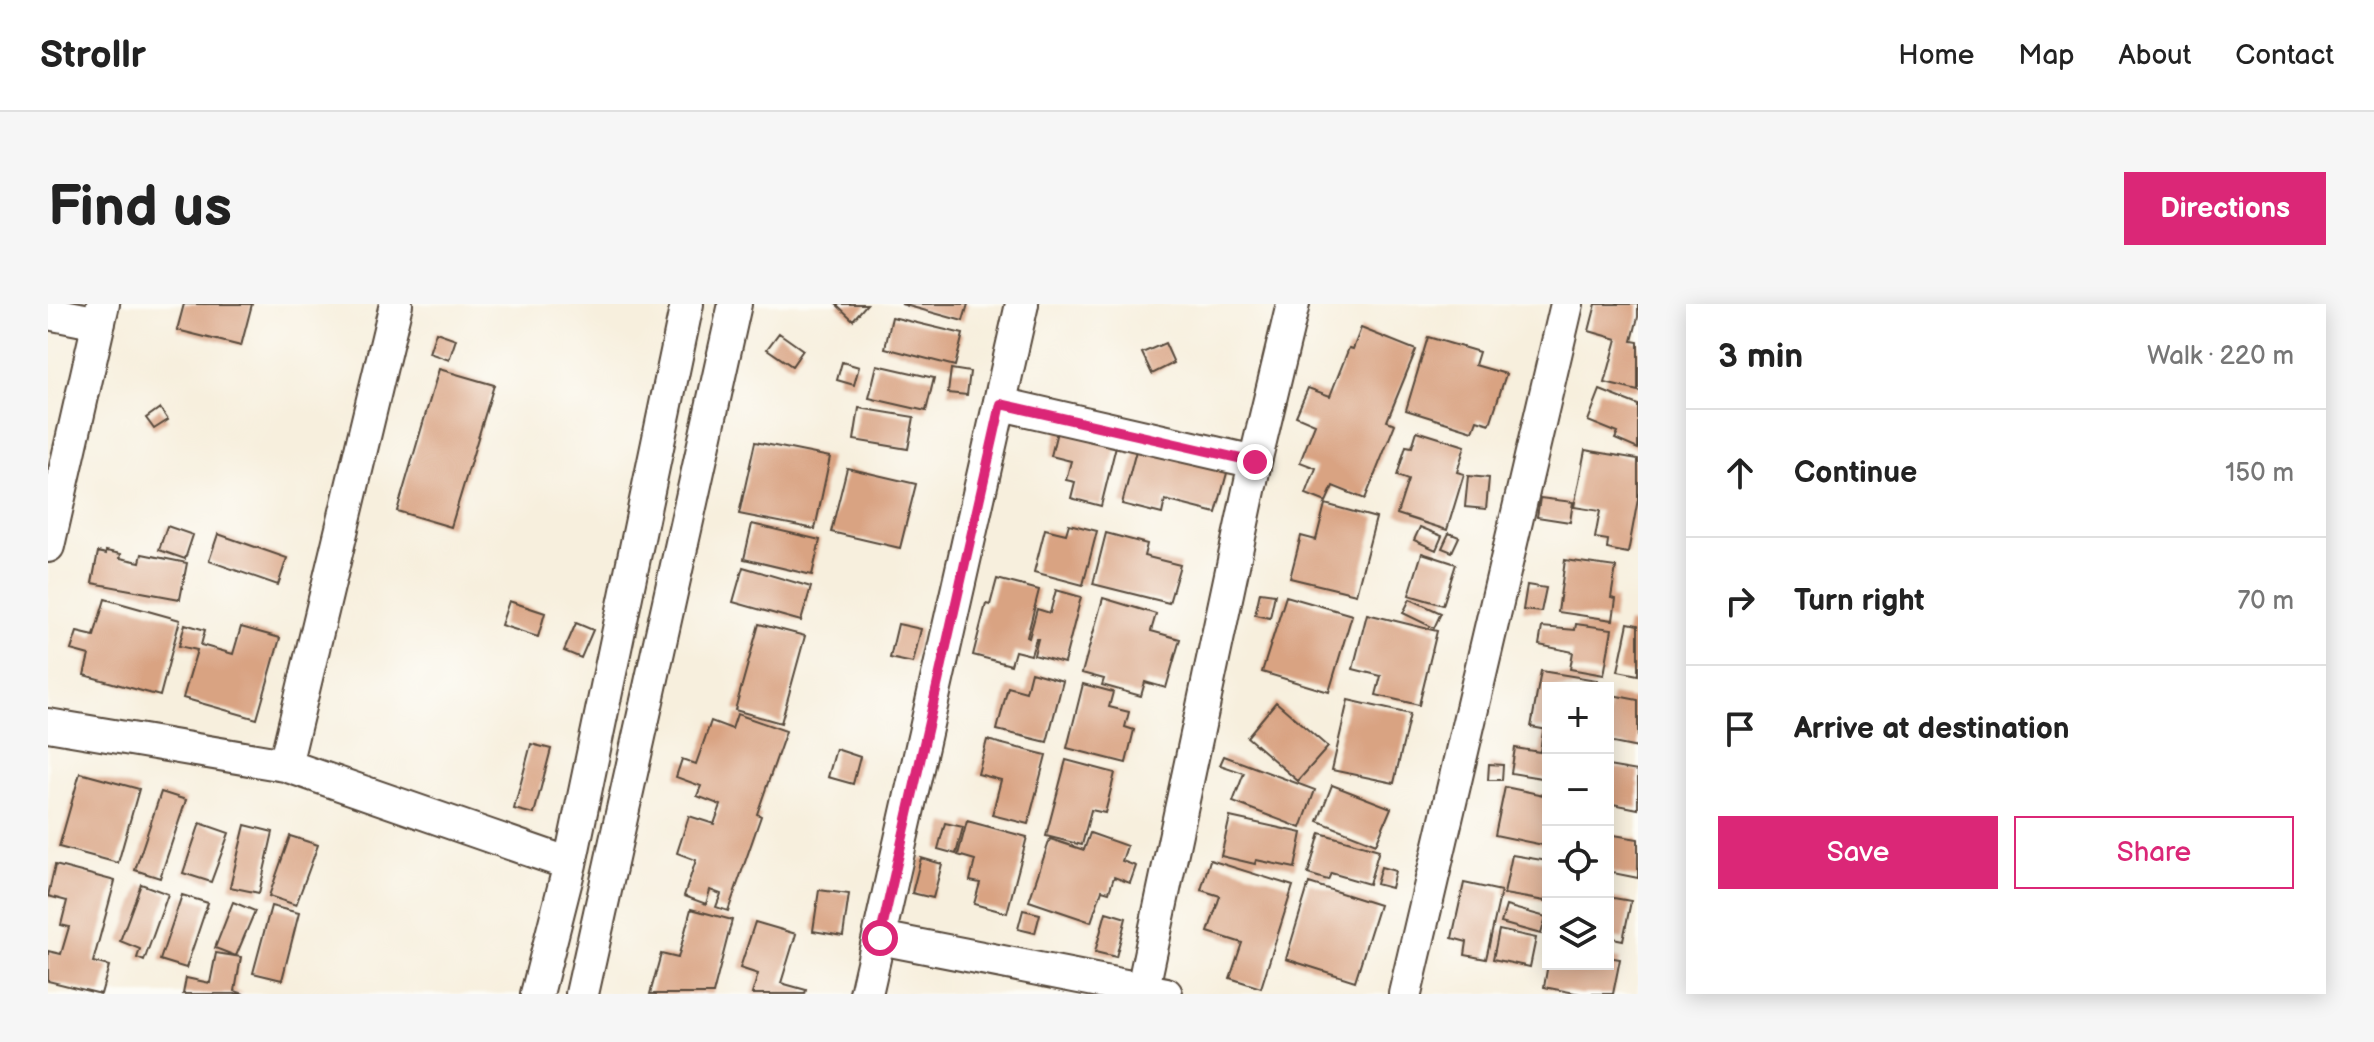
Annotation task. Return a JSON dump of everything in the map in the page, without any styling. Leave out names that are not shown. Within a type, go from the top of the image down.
[{"type":"street","points":[[285,765],[396,304]]},
{"type":"street","points":[[537,994],[570,864],[687,304]]},
{"type":"street","points":[[582,994],[735,304]]},
{"type":"street","points":[[866,994],[1022,304]]},
{"type":"street","points":[[880,938],[1155,991],[1255,462],[1293,304]]},
{"type":"street","points":[[1405,994],[1567,304]]},
{"type":"street","points":[[48,313],[101,314],[48,546]]},
{"type":"street","points":[[1001,404],[1255,462]]},
{"type":"street","points":[[48,725],[285,765],[570,864]]},
{"type":"building","points":[[184,304],[252,304],[241,346],[177,330]]},
{"type":"building","points":[[836,304],[867,304],[853,320]]},
{"type":"building","points":[[901,304],[968,304],[963,321]]},
{"type":"building","points":[[1596,304],[1638,304],[1632,341],[1638,342],[1638,391],[1605,383],[1617,339],[1589,331]]},
{"type":"building","points":[[892,317],[963,334],[955,366],[885,348]]},
{"type":"building","points":[[1361,328],[1416,350],[1387,421],[1395,424],[1365,499],[1333,486],[1326,502],[1306,494],[1316,468],[1300,462],[1315,424],[1296,416],[1308,388],[1330,396],[1349,348],[1353,349]]},
{"type":"building","points":[[436,332],[456,339],[449,360],[429,353]]},
{"type":"building","points":[[779,333],[803,350],[792,366],[767,349]]},
{"type":"building","points":[[1428,337],[1479,352],[1475,365],[1506,374],[1490,424],[1477,420],[1473,431],[1406,410]]},
{"type":"building","points":[[1165,343],[1174,363],[1152,374],[1142,353]]},
{"type":"building","points":[[842,362],[859,367],[854,385],[837,380]]},
{"type":"building","points":[[877,365],[934,378],[926,411],[869,398]]},
{"type":"building","points":[[439,369],[494,385],[451,527],[397,511]]},
{"type":"building","points":[[951,369],[970,372],[967,395],[948,393]]},
{"type":"building","points":[[1600,390],[1638,405],[1638,449],[1615,439],[1618,433],[1588,421]]},
{"type":"building","points":[[160,408],[168,420],[154,429],[146,418]]},
{"type":"building","points":[[859,408],[914,417],[908,449],[854,440]]},
{"type":"building","points":[[1059,423],[1118,438],[1101,506],[1071,498],[1075,482],[1066,480],[1071,461],[1051,456]]},
{"type":"building","points":[[1417,431],[1465,446],[1457,472],[1464,474],[1447,530],[1397,514],[1408,480],[1397,476],[1406,446],[1412,447]]},
{"type":"building","points":[[755,442],[830,457],[815,529],[739,514]]},
{"type":"building","points":[[1138,443],[1230,462],[1216,513],[1165,500],[1162,514],[1122,504]]},
{"type":"building","points":[[1585,450],[1638,459],[1638,499],[1628,553],[1607,549],[1608,540],[1595,538],[1600,511],[1574,507]]},
{"type":"building","points":[[847,468],[916,484],[900,548],[831,532]]},
{"type":"building","points":[[1468,476],[1489,478],[1486,509],[1465,507]]},
{"type":"building","points":[[1540,498],[1573,502],[1570,522],[1537,517]]},
{"type":"building","points":[[1325,504],[1376,518],[1356,594],[1290,578],[1301,536],[1316,540]]},
{"type":"building","points":[[752,524],[820,540],[812,575],[744,559]]},
{"type":"building","points":[[1069,524],[1097,531],[1083,585],[1034,572],[1045,529],[1066,534]]},
{"type":"building","points":[[167,526],[193,535],[185,559],[159,550]]},
{"type":"building","points":[[1420,527],[1442,536],[1436,550],[1414,540]]},
{"type":"building","points":[[1106,533],[1147,544],[1144,556],[1180,565],[1169,603],[1093,584]]},
{"type":"building","points":[[1449,533],[1459,537],[1452,552],[1442,548]]},
{"type":"building","points":[[218,534],[287,558],[278,585],[209,561]]},
{"type":"building","points":[[106,551],[140,562],[142,554],[187,563],[180,599],[92,583],[98,552],[106,554]]},
{"type":"building","points":[[1422,553],[1456,564],[1443,605],[1409,595]]},
{"type":"building","points":[[1565,560],[1616,567],[1611,598],[1616,599],[1613,620],[1558,612]]},
{"type":"building","points":[[743,567],[811,587],[801,621],[733,602]]},
{"type":"building","points":[[997,579],[1039,590],[1029,638],[1037,609],[1050,613],[1056,590],[1081,597],[1064,663],[1034,655],[1038,639],[1031,655],[1015,651],[1011,665],[973,655],[986,604],[990,605]]},
{"type":"building","points":[[1527,585],[1546,588],[1541,612],[1523,610]]},
{"type":"building","points":[[1260,592],[1275,594],[1270,618],[1255,615]]},
{"type":"building","points":[[1286,596],[1352,615],[1329,692],[1262,672]]},
{"type":"building","points":[[1103,598],[1156,614],[1151,631],[1180,639],[1166,688],[1145,682],[1141,696],[1102,685],[1104,679],[1082,673]]},
{"type":"building","points":[[105,599],[180,620],[160,696],[84,675],[89,655],[71,650],[77,632],[94,636]]},
{"type":"building","points":[[1410,599],[1441,613],[1434,628],[1403,613]]},
{"type":"building","points":[[509,601],[545,613],[538,637],[501,625]]},
{"type":"building","points":[[1367,614],[1437,631],[1419,705],[1376,695],[1381,676],[1353,669]]},
{"type":"building","points":[[576,623],[593,630],[581,658],[564,651]]},
{"type":"building","points":[[1628,623],[1638,625],[1638,675],[1618,671]]},
{"type":"building","points":[[185,624],[205,630],[201,645],[233,654],[241,627],[280,638],[257,719],[183,698],[197,650],[179,646]]},
{"type":"building","points":[[759,624],[805,636],[781,723],[735,710]]},
{"type":"building","points":[[898,624],[921,629],[913,663],[890,658]]},
{"type":"building","points":[[1576,624],[1612,629],[1604,675],[1570,669],[1573,652],[1539,645],[1542,627],[1575,630]]},
{"type":"building","points":[[1541,671],[1597,680],[1542,682],[1542,729],[1531,727]]},
{"type":"building","points":[[1031,672],[1063,681],[1047,742],[997,730],[1008,687],[1026,692]]},
{"type":"building","points":[[1083,684],[1113,692],[1109,707],[1129,712],[1125,727],[1134,730],[1126,763],[1067,748]]},
{"type":"building","points":[[1614,695],[1638,700],[1638,748],[1614,743]]},
{"type":"building","points":[[1348,700],[1410,714],[1394,783],[1332,770]]},
{"type":"building","points":[[1276,702],[1328,747],[1298,781],[1247,737]]},
{"type":"building","points":[[737,714],[786,731],[728,911],[716,907],[721,894],[710,890],[706,904],[684,896],[696,860],[677,853],[689,816],[714,824],[721,805],[697,796],[701,786],[676,777],[682,759],[696,764],[711,721],[732,729]]},
{"type":"building","points":[[1542,739],[1542,778],[1511,773],[1515,748],[1540,752]]},
{"type":"building","points":[[987,740],[1046,755],[1028,824],[992,815],[1001,780],[978,774]]},
{"type":"building","points":[[531,744],[551,749],[534,814],[514,809]]},
{"type":"building","points":[[836,749],[860,757],[853,784],[828,777]]},
{"type":"building","points":[[1224,756],[1315,790],[1301,828],[1233,802],[1244,773],[1220,765]]},
{"type":"building","points":[[1066,760],[1115,773],[1105,813],[1091,810],[1082,845],[1046,836]]},
{"type":"building","points":[[1489,764],[1503,765],[1502,780],[1488,780]]},
{"type":"building","points":[[1614,767],[1638,771],[1638,809],[1614,804]]},
{"type":"building","points":[[80,773],[139,789],[118,863],[59,847]]},
{"type":"building","points":[[1332,785],[1391,808],[1376,844],[1318,821]]},
{"type":"building","points":[[1505,787],[1542,795],[1542,845],[1495,835]]},
{"type":"building","points":[[161,792],[186,800],[160,878],[135,870]]},
{"type":"building","points":[[1230,817],[1302,833],[1295,868],[1256,860],[1255,864],[1221,856]]},
{"type":"building","points":[[967,821],[1027,837],[1007,913],[974,904],[980,883],[970,881],[975,860],[958,855]]},
{"type":"building","points":[[200,823],[229,833],[211,882],[183,873]]},
{"type":"building","points":[[945,823],[963,827],[956,854],[938,849]]},
{"type":"building","points":[[245,825],[273,832],[259,893],[230,887]]},
{"type":"building","points":[[1090,833],[1127,846],[1122,861],[1136,866],[1130,883],[1114,877],[1109,892],[1102,890],[1091,922],[1029,901],[1050,839],[1084,850]]},
{"type":"building","points":[[1320,833],[1379,850],[1369,884],[1331,873],[1328,880],[1308,874]]},
{"type":"building","points":[[1614,835],[1638,839],[1638,878],[1614,873]]},
{"type":"building","points":[[290,836],[318,845],[296,905],[269,896]]},
{"type":"building","points":[[1512,855],[1542,860],[1542,900],[1504,894]]},
{"type":"building","points":[[921,858],[942,864],[933,898],[912,893]]},
{"type":"building","points":[[1210,860],[1293,886],[1261,988],[1230,978],[1242,943],[1208,932],[1220,896],[1201,890]]},
{"type":"building","points":[[55,865],[115,881],[93,962],[109,966],[101,994],[48,981],[48,951],[61,954],[69,927],[61,925],[67,901],[48,896]]},
{"type":"building","points":[[1381,867],[1395,871],[1391,888],[1376,884]]},
{"type":"building","points":[[1309,883],[1379,905],[1355,981],[1286,959]]},
{"type":"building","points":[[1464,883],[1501,891],[1486,959],[1465,955],[1467,942],[1452,938]]},
{"type":"building","points":[[141,884],[168,894],[144,961],[137,958],[140,949],[120,941]]},
{"type":"building","points":[[819,890],[849,894],[843,936],[813,931]]},
{"type":"building","points":[[182,895],[208,903],[186,968],[160,960]]},
{"type":"building","points":[[1614,898],[1631,901],[1623,940],[1614,938]]},
{"type":"building","points":[[233,902],[255,911],[236,956],[215,948]]},
{"type":"building","points":[[271,906],[299,913],[282,980],[253,973]]},
{"type":"building","points":[[1506,906],[1542,916],[1542,931],[1541,934],[1501,923]]},
{"type":"building","points":[[691,909],[732,920],[713,994],[650,994],[661,954],[678,958]]},
{"type":"building","points":[[1023,910],[1040,914],[1035,933],[1018,929]]},
{"type":"building","points":[[1106,912],[1126,918],[1116,957],[1095,952]]},
{"type":"building","points":[[755,922],[796,934],[781,983],[806,990],[805,994],[752,994],[758,974],[740,968]]},
{"type":"building","points":[[1499,930],[1536,938],[1530,967],[1493,959]]},
{"type":"building","points":[[216,953],[241,957],[235,991],[244,994],[183,994],[186,978],[210,983]]},
{"type":"building","points":[[1614,958],[1620,959],[1613,994],[1580,994],[1544,987],[1547,970],[1614,970]]},
{"type":"route","points":[[880,938],[1001,404],[1255,462]]}]
